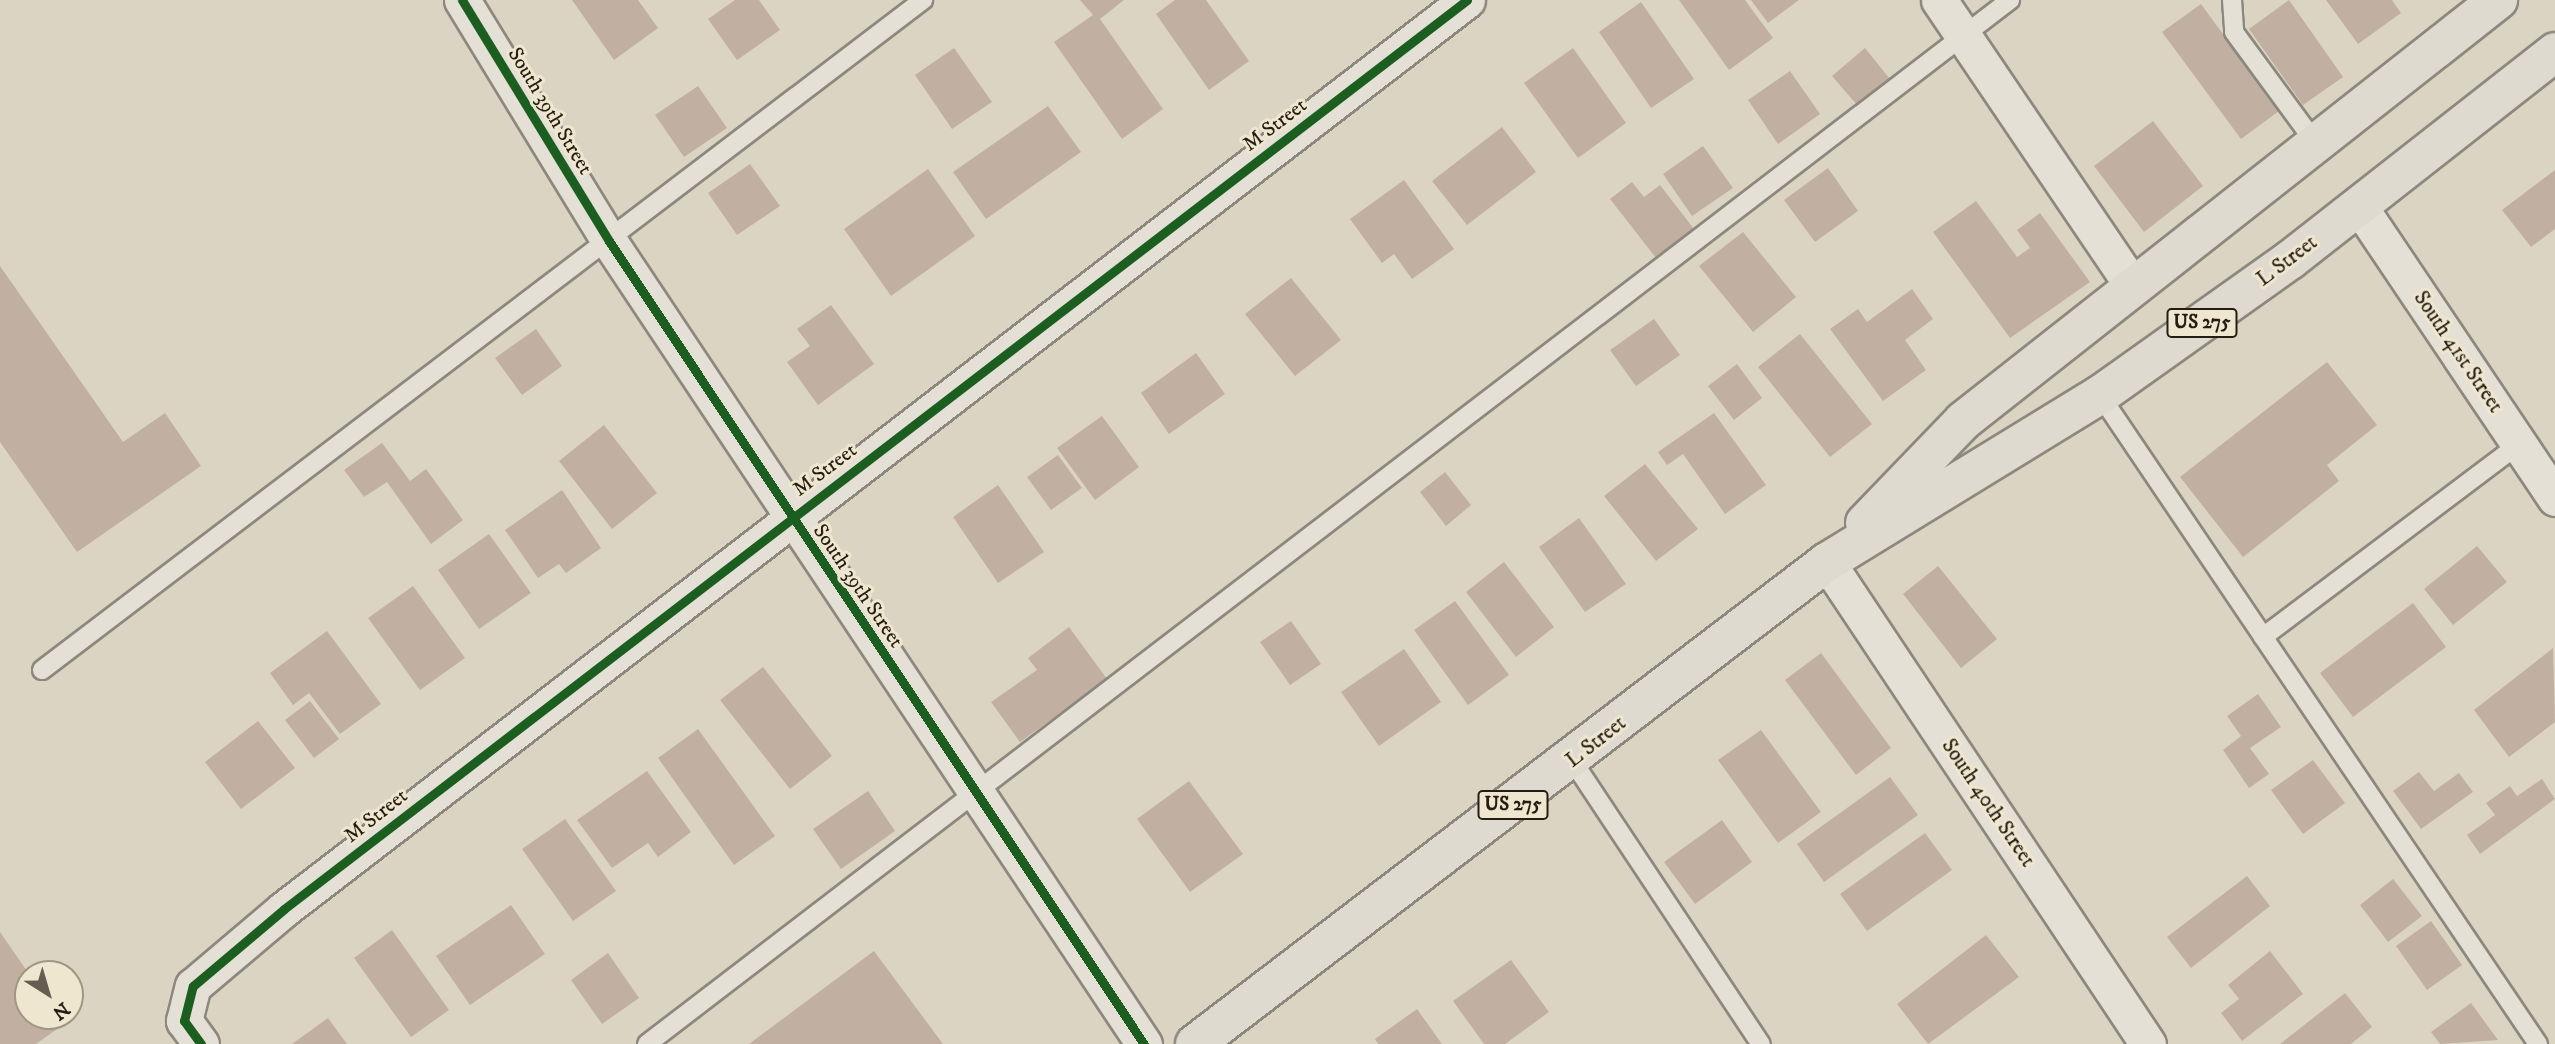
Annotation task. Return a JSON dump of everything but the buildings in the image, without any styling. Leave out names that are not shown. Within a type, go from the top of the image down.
[{"type":"main road","name":"L Street","points":[[1828,562],[1963,421],[2314,141],[2498,0]]},
{"type":"main road","name":"L Street","points":[[1216,1038],[1828,562],[2100,395],[2359,206],[2555,52]]},
{"type":"street","name":"South 39th Street","points":[[462,0],[608,241],[1144,1044]]},
{"type":"street","name":"M Street","points":[[201,1044],[184,1021],[185,1006],[193,986],[284,909],[1467,0]]},
{"type":"street","points":[[1939,0],[2132,285]]},
{"type":"street","name":"South 41st Street","points":[[2359,206],[2555,498]]},
{"type":"street","name":"South 40th Street","points":[[1828,562],[2148,1044]]},
{"type":"lane","points":[[42,670],[923,0]]},
{"type":"lane","points":[[647,1044],[2010,0]]},
{"type":"lane","points":[[2232,0],[2234,32],[2314,141]]},
{"type":"lane","points":[[2100,395],[2538,1044]]},
{"type":"lane","points":[[2263,637],[2519,444]]},
{"type":"lane","points":[[1573,760],[1761,1044]]},
{"type":"cycle path","points":[[462,0],[609,241],[1144,1044]]},
{"type":"cycle path","points":[[201,1044],[184,1021],[193,986],[284,909],[1467,0]]}]
